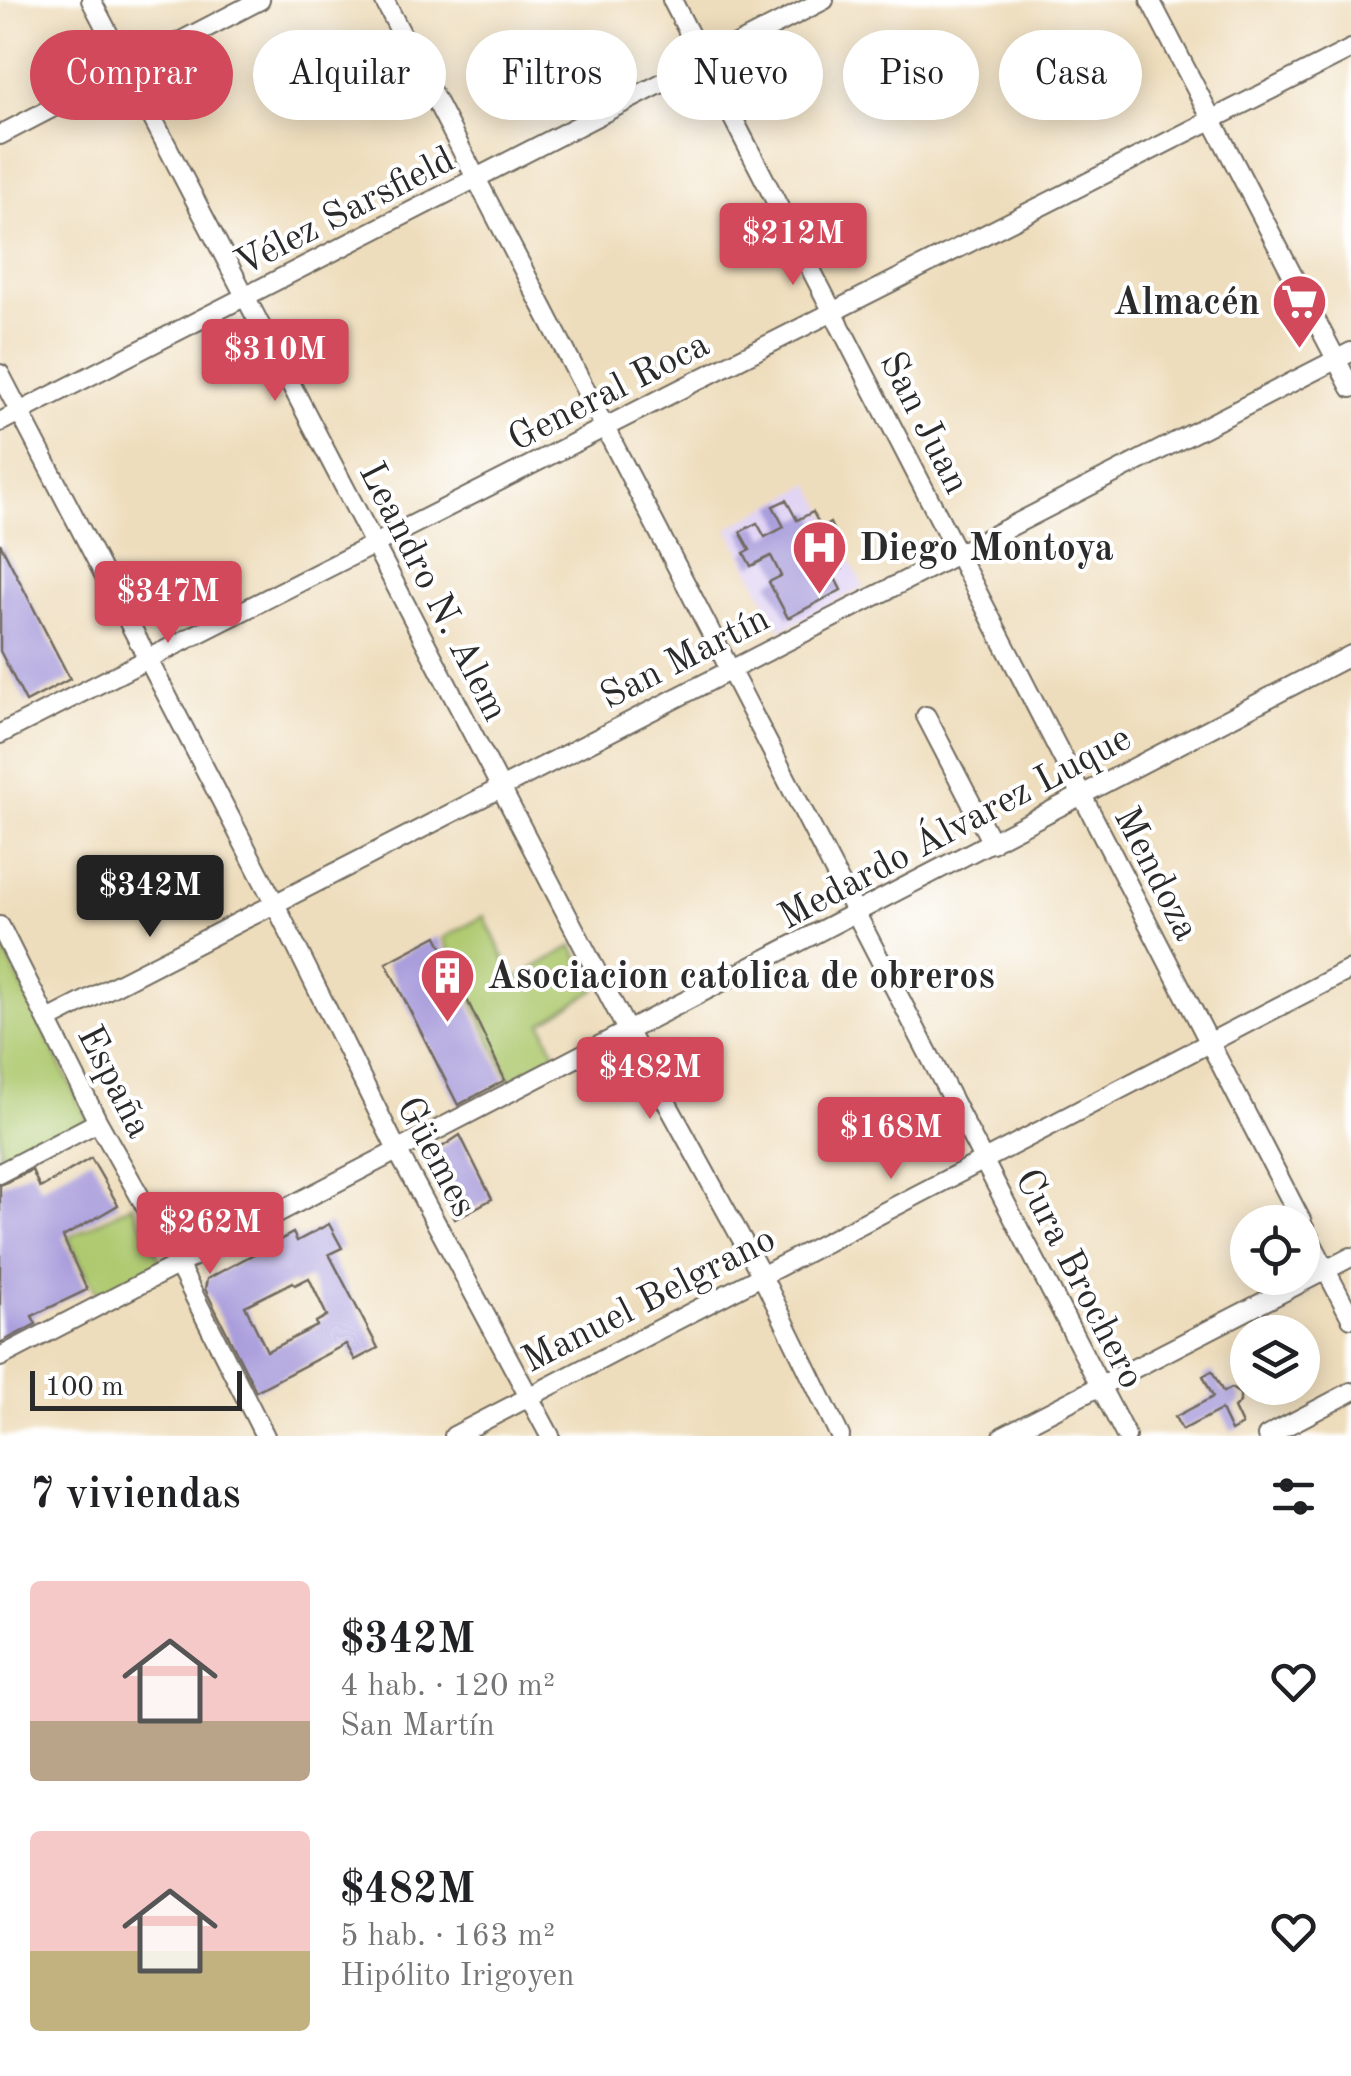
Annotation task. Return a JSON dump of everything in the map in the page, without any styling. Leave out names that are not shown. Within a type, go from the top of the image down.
[{"type":"street","name":"Leandro N. Alem","points":[[91,0],[107,30]]},
{"type":"street","points":[[202,30],[260,0]]},
{"type":"street","name":"Cura Brochero","points":[[384,0],[1126,1436]]},
{"type":"street","name":"San Juan","points":[[672,0],[687,30]]},
{"type":"street","name":"Vélez Sarsfield","points":[[766,30],[824,0]]},
{"type":"street","points":[[1150,0],[1343,356],[1351,388]]},
{"type":"street","name":"General Roca","points":[[0,734],[1351,49]]},
{"type":"street","name":"Vélez Sarsfield","points":[[0,422],[657,86]]},
{"type":"street","points":[[0,136],[30,120]]},
{"type":"street","name":"Leandro N. Alem","points":[[154,120],[628,1032],[762,1276],[840,1436]]},
{"type":"street","name":"San Juan","points":[[734,120],[957,553]]},
{"type":"street","name":"San Martín","points":[[48,1020],[1343,356]]},
{"type":"street","name":"Güemes","points":[[0,374],[274,902],[398,1152],[550,1436]]},
{"type":"street","name":"Mendoza","points":[[957,553],[1293,1205]]},
{"type":"street","name":"Medardo Álvarez Luque","points":[[0,1357],[1351,655]]},
{"type":"street","points":[[926,716],[992,843]]},
{"type":"street","name":"España","points":[[0,926],[98,1122],[179,1266],[265,1436]]},
{"type":"street","name":"Manuel Belgrano","points":[[454,1436],[1351,970]]},
{"type":"street","points":[[0,1173],[98,1122]]},
{"type":"street","points":[[1004,1436],[1351,1257]]},
{"type":"street","name":"Mendoza","points":[[1320,1258],[1351,1318]]},
{"type":"street","points":[[1267,1436],[1351,1392]]},
{"type":"shaded area","points":[[811,484],[864,587],[781,630],[728,528]]},
{"type":"green space","points":[[484,916],[514,979],[573,946],[595,990],[542,1023],[555,1054],[510,1081],[443,938]]},
{"type":"green space","points":[[0,942],[88,1120],[0,1166]]},
{"type":"green space","points":[[132,1205],[162,1263],[98,1296],[68,1238]]},
{"type":"building","points":[[786,500],[797,520],[813,512],[821,528],[830,523],[837,538],[832,540],[835,545],[831,547],[842,569],[833,574],[841,590],[788,618],[769,582],[781,576],[771,556],[751,566],[744,553],[750,550],[740,532],[757,523],[765,537],[784,527],[773,506]]},
{"type":"building","points":[[0,543],[70,679],[26,702],[0,651]]},
{"type":"building","name":"Asociacion catolica de obreros","points":[[437,936],[505,1080],[458,1105],[386,963]]},
{"type":"building","points":[[460,1135],[492,1199],[455,1219],[424,1159]]},
{"type":"building","points":[[91,1158],[118,1205],[63,1237],[87,1290],[32,1316],[36,1324],[0,1343],[0,1185],[32,1170],[40,1188]]},
{"type":"building","points":[[329,1224],[342,1248],[329,1254],[378,1348],[355,1360],[346,1344],[256,1391],[205,1289],[207,1279],[293,1233],[297,1241]],"holes":[[[309,1278],[327,1316],[316,1322],[317,1326],[267,1351],[245,1306]]]},
{"type":"building","points":[[1212,1371],[1223,1392],[1230,1388],[1230,1405],[1237,1405],[1234,1408],[1242,1425],[1231,1431],[1221,1410],[1182,1430],[1175,1417],[1213,1397],[1203,1376]]},
{"type":"place","name":"Almacén","points":[[1299,350]]},
{"type":"place","name":"Diego Montoya","points":[[820,596]]},
{"type":"place","name":"Asociacion catolica de obreros","points":[[448,1024]]}]
